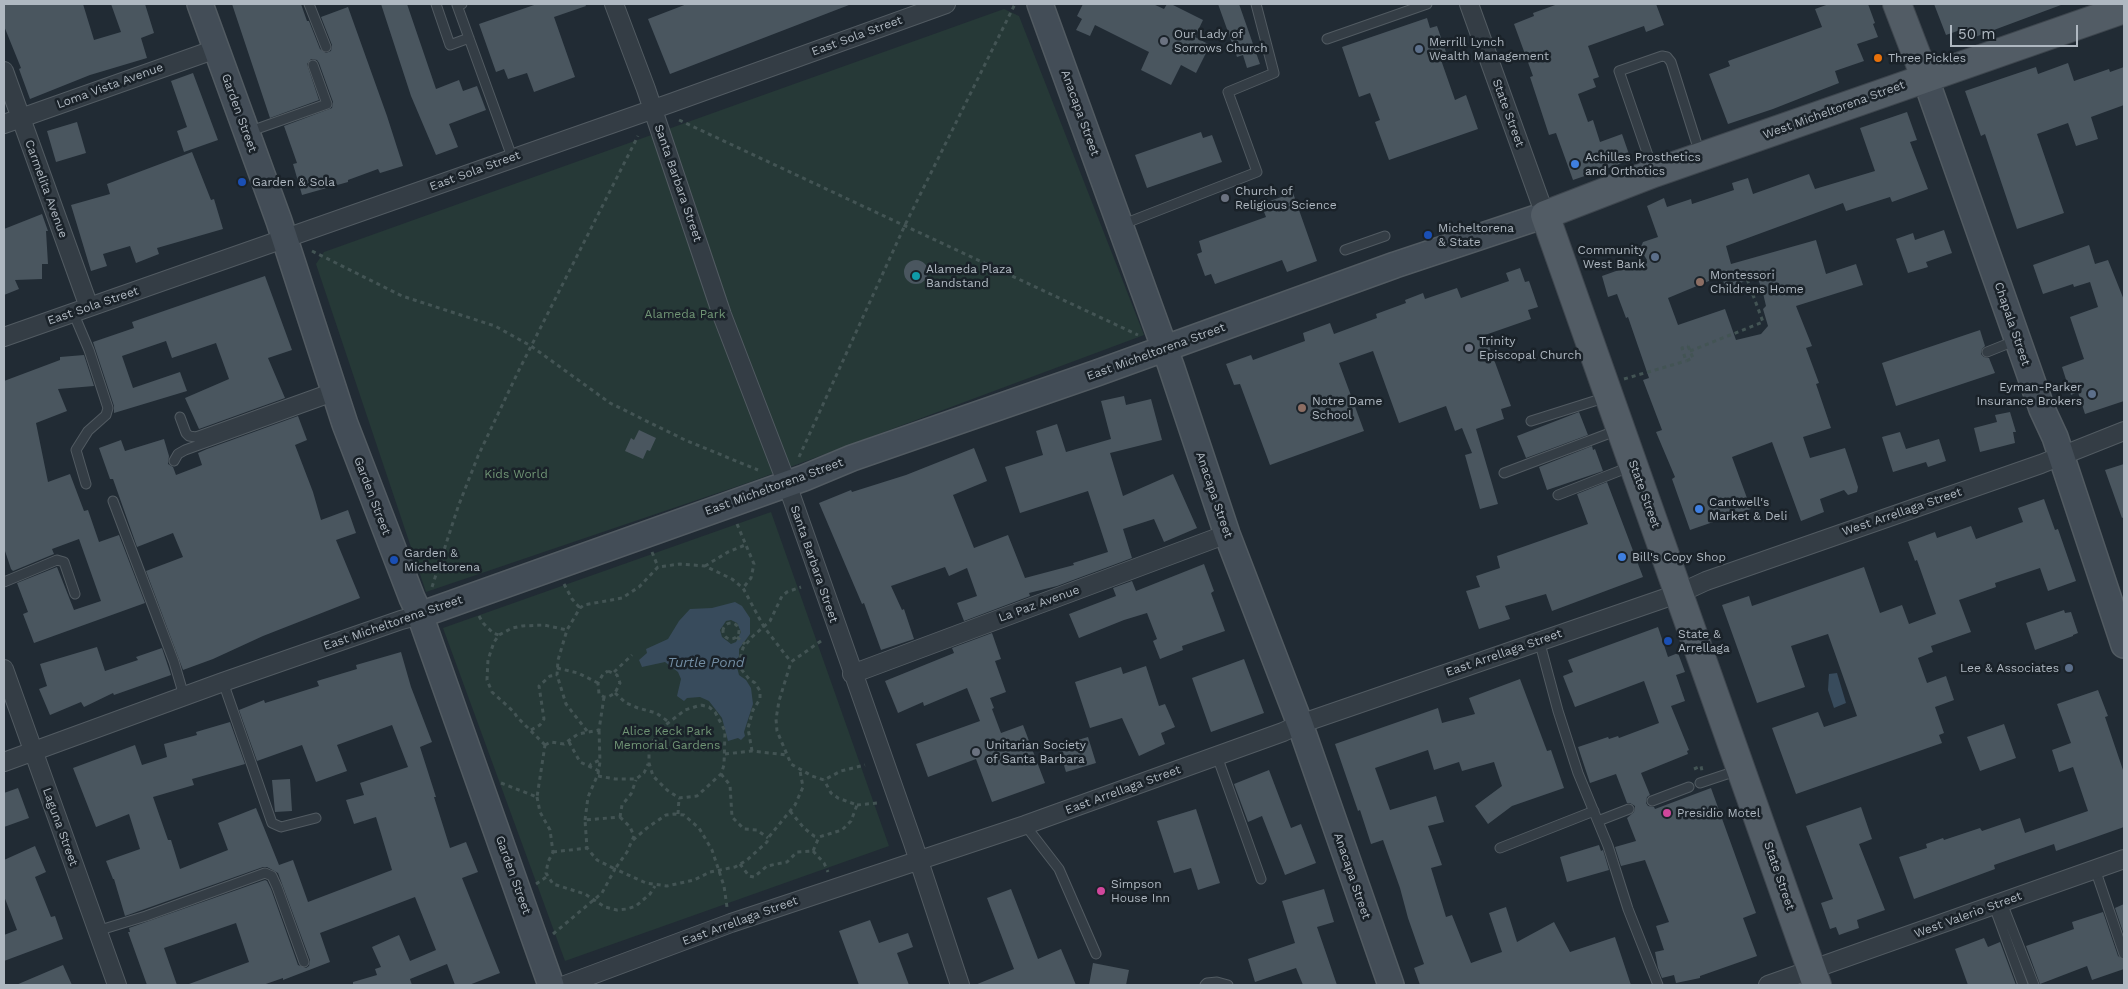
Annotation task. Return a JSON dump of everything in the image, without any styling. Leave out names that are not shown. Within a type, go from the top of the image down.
[{"type":"main road","name":"Chapala Street","points":[[1897,4],[1925,77]]},
{"type":"main road","name":"West Micheltorena Street","points":[[1545,215],[1654,172],[2124,9]]},
{"type":"main road","name":"State Street","points":[[1545,215],[1633,466],[1680,593],[1684,610],[1814,978]]},
{"type":"street","name":"Garden Street","points":[[200,4],[285,238],[334,392],[420,615],[551,985]]},
{"type":"street","name":"Santa Barbara Street","points":[[614,4],[722,315],[787,484],[960,985]]},
{"type":"street","name":"East Sola Street","points":[[4,337],[946,4]]},
{"type":"street","name":"Anacapa Street","points":[[1040,4],[1165,348],[1226,534],[1300,724],[1391,985]]},
{"type":"street","name":"State Street","points":[[1469,4],[1545,215]]},
{"type":"street","name":"Loma Vista Avenue","points":[[4,124],[216,49]]},
{"type":"street","name":"Carmelita Avenue","points":[[4,71],[21,118],[81,310]]},
{"type":"street","name":"Chapala Street","points":[[1925,77],[2017,340],[2061,456],[2124,644]]},
{"type":"street","name":"East Micheltorena Street","points":[[4,762],[223,682],[420,615],[787,484],[862,455],[1395,265],[1545,215]]},
{"type":"street","name":"West Arrellaga Street","points":[[1680,593],[1706,581],[2061,456],[2124,431]]},
{"type":"street","name":"La Paz Avenue","points":[[852,674],[1226,534]]},
{"type":"street","name":"East Arrellaga Street","points":[[566,985],[731,923],[1025,825],[1283,732],[1300,724],[1539,640],[1680,593]]},
{"type":"street","name":"Laguna Street","points":[[4,669],[116,985]]},
{"type":"street","name":"West Valerio Street","points":[[1768,985],[1814,978],[1998,904],[2124,858]]},
{"type":"lane","points":[[309,4],[326,47]]},
{"type":"lane","points":[[436,4],[450,45],[469,38]]},
{"type":"lane","points":[[462,4],[457,6],[512,157]]},
{"type":"lane","points":[[1120,225],[1257,172],[1228,92],[1274,73],[1256,4]]},
{"type":"lane","points":[[1327,39],[1427,4]]},
{"type":"lane","points":[[1654,172],[1619,71],[1662,56],[1668,57],[1672,62],[1701,157]]},
{"type":"lane","points":[[246,133],[327,104],[313,65]]},
{"type":"lane","points":[[1345,250],[1385,236]]},
{"type":"lane","points":[[81,310],[89,350],[108,408],[106,415],[88,431],[76,450],[86,484]]},
{"type":"lane","points":[[1987,352],[2017,340]]},
{"type":"lane","points":[[1531,421],[1606,390]]},
{"type":"lane","points":[[180,417],[186,433],[189,436],[196,437],[334,392]]},
{"type":"lane","points":[[174,461],[178,454],[185,450],[334,392]]},
{"type":"lane","points":[[1504,473],[1620,429]]},
{"type":"lane","points":[[1558,495],[1633,466]]},
{"type":"lane","points":[[113,501],[174,662],[184,696]]},
{"type":"lane","points":[[4,582],[57,560],[64,562],[75,594]]},
{"type":"lane","points":[[1539,640],[1558,711],[1578,773],[1608,846],[1628,909],[1658,985]]},
{"type":"lane","points":[[223,682],[272,823],[281,827],[316,818]]},
{"type":"lane","points":[[1217,756],[1261,879]]},
{"type":"lane","points":[[1700,783],[1741,769]]},
{"type":"lane","points":[[1652,801],[1689,787]]},
{"type":"lane","points":[[1598,821],[1629,809]]},
{"type":"lane","points":[[1500,848],[1594,811]]},
{"type":"lane","points":[[1025,825],[1059,869],[1096,954]]},
{"type":"lane","points":[[2095,869],[2124,954]]},
{"type":"lane","points":[[98,931],[146,916],[265,873],[272,876],[304,962]]},
{"type":"lane","points":[[1998,904],[2023,985]]},
{"type":"lane","points":[[1998,904],[2034,985]]},
{"type":"lane","points":[[1204,985],[1217,982],[1228,985]]},
{"type":"path","points":[[798,457],[905,224],[1015,4]]},
{"type":"path","points":[[679,120],[905,224],[1139,336]]},
{"type":"path","points":[[432,587],[458,507],[478,456],[531,346],[638,136]]},
{"type":"path","points":[[312,251],[402,296],[495,326],[531,346],[610,402],[686,440],[758,470]]},
{"type":"path","points":[[1690,351],[1763,322],[1746,276]]},
{"type":"path","points":[[1606,390],[1634,377],[1686,361],[1693,358],[1688,346],[1682,348],[1686,361]]},
{"type":"path","points":[[737,523],[754,564],[751,578],[743,588]]},
{"type":"path","points":[[704,566],[728,552],[745,545]]},
{"type":"path","points":[[652,552],[658,568]]},
{"type":"path","points":[[587,731],[566,704],[557,676],[558,660],[567,630],[580,608],[595,602],[611,602],[622,598],[639,587],[658,568],[680,564],[704,566],[728,576],[743,588],[764,627],[791,662]]},
{"type":"path","points":[[564,583],[572,599],[580,608]]},
{"type":"path","points":[[752,751],[748,728],[760,699],[760,691],[756,683],[749,679],[740,669],[739,663],[745,644],[770,621],[782,596],[801,587]]},
{"type":"path","points":[[477,612],[483,623],[493,633],[499,635]]},
{"type":"path","points":[[729,623],[736,625],[739,633],[737,637],[729,639],[725,637],[723,629],[725,625],[729,623]]},
{"type":"path","points":[[545,745],[514,712],[495,697],[489,686],[488,660],[491,648],[499,635],[512,628],[544,625],[567,630]]},
{"type":"path","points":[[737,637],[745,644]]},
{"type":"path","points":[[821,642],[791,662],[776,719],[778,731],[791,764],[800,771],[824,780],[831,793],[838,798],[857,805],[878,802]]},
{"type":"path","points":[[614,672],[620,683],[615,693],[604,697],[599,694],[598,683],[605,672],[614,672],[632,655]]},
{"type":"path","points":[[558,668],[578,673],[598,683]]},
{"type":"path","points":[[530,730],[540,725],[544,719],[539,686],[550,676],[557,676]]},
{"type":"path","points":[[615,693],[631,705],[656,713],[669,722]]},
{"type":"path","points":[[604,697],[599,730],[600,760],[598,774],[588,797],[585,820],[587,848],[597,860],[656,886],[679,885],[698,879],[710,872],[740,864],[755,854],[768,842],[768,838],[799,797],[803,787],[800,771]]},
{"type":"path","points":[[620,817],[622,805],[628,799],[636,779],[644,773],[649,763],[653,741],[659,730],[685,710],[701,705],[709,707],[716,712],[725,731],[725,754],[720,774],[697,796],[679,798],[661,785],[654,776],[649,763]]},
{"type":"path","points":[[545,745],[551,742],[561,744],[569,742],[578,734],[599,730]]},
{"type":"path","points":[[569,742],[580,762],[598,774],[615,779],[636,779]]},
{"type":"path","points":[[545,745],[537,797],[540,812],[550,830],[553,852],[547,866],[548,876],[553,884],[585,894],[605,907],[617,910],[629,908],[642,902],[656,886]]},
{"type":"path","points":[[725,754],[752,751],[787,755]]},
{"type":"path","points":[[589,767],[600,760]]},
{"type":"path","points":[[824,780],[841,771],[865,765]]},
{"type":"path","points":[[720,774],[730,785],[732,817],[744,828],[757,830],[768,838]]},
{"type":"path","points":[[497,782],[537,797]]},
{"type":"path","points":[[678,814],[679,798]]},
{"type":"path","points":[[790,811],[810,833],[819,837],[842,830],[851,821],[857,805]]},
{"type":"path","points":[[632,840],[666,815],[684,815],[698,828],[712,850],[728,907]]},
{"type":"path","points":[[552,934],[602,893],[634,836],[630,826],[620,817],[585,820]]},
{"type":"path","points":[[812,851],[819,837]]},
{"type":"path","points":[[553,852],[587,848]]},
{"type":"path","points":[[740,864],[749,876],[754,877],[767,866],[787,862],[797,852],[812,851],[824,863],[828,872]]},
{"type":"path","points":[[534,886],[548,876]]},
{"type":"green space","name":"Alameda Park","points":[[1004,9],[1019,16],[1144,335],[750,482],[426,592],[316,264],[324,252]]},
{"type":"green space","name":"Alice Keck Park Memorial Gardens","points":[[771,512],[889,846],[565,961],[443,628]]},
{"type":"water","name":"Turtle Pond","points":[[735,602],[742,606],[750,618],[750,634],[739,649],[736,663],[739,675],[746,680],[751,688],[753,704],[744,732],[745,736],[741,740],[738,738],[728,741],[722,718],[709,701],[700,697],[687,698],[684,701],[677,696],[681,679],[678,672],[665,662],[642,667],[639,660],[647,653],[646,649],[668,639],[679,621],[690,609],[712,608]],"holes":[[[731,620],[737,623],[741,632],[736,642],[731,644],[722,637],[720,630],[726,621]]]},
{"type":"water","points":[[1837,673],[1846,703],[1834,708],[1828,690],[1829,674]]},
{"type":"building","points":[[4,4],[83,4],[94,40],[121,32],[111,4],[145,4],[154,33],[141,38],[147,58],[90,75],[30,99],[19,69],[21,68],[4,26]]},
{"type":"building","points":[[232,4],[301,4],[320,49],[326,53],[331,51],[332,45],[321,17],[348,7],[403,166],[380,173],[378,169],[348,180],[348,182],[302,195],[293,164],[297,163],[284,126],[332,108],[333,102],[319,63],[317,60],[311,59],[307,64],[319,100],[270,118]]},
{"type":"building","points":[[381,4],[407,4],[436,89],[459,80],[463,91],[477,86],[486,110],[449,124],[458,147],[436,155],[411,96]]},
{"type":"building","points":[[537,4],[585,4],[586,6],[554,17],[575,77],[534,92],[527,73],[508,79],[504,69],[496,72],[479,24]]},
{"type":"building","points":[[687,4],[849,5],[670,74],[648,19]]},
{"type":"building","name":"Our Lady of Sorrows Church","points":[[1083,4],[1153,4],[1164,9],[1167,4],[1171,4],[1203,20],[1195,37],[1210,45],[1196,73],[1181,65],[1171,85],[1141,70],[1149,52],[1095,25],[1090,36],[1076,30],[1082,19],[1077,16]]},
{"type":"building","points":[[1218,4],[1239,4],[1260,64],[1247,68],[1243,55],[1237,57]]},
{"type":"building","points":[[1558,4],[1656,4],[1664,25],[1646,32],[1644,26],[1588,46],[1599,77],[1593,79],[1596,87],[1578,94],[1588,122],[1593,120],[1600,142],[1622,134],[1631,160],[1573,180],[1556,133],[1549,135],[1530,77],[1533,76],[1514,24],[1534,16],[1533,13]]},
{"type":"building","points":[[1829,4],[1868,4],[1878,37],[1857,44],[1864,61],[1835,71],[1839,83],[1773,109],[1728,124],[1709,74],[1730,66],[1728,61],[1822,27],[1815,9]]},
{"type":"building","points":[[1934,4],[2061,5],[1967,40],[1963,29],[1946,35]]},
{"type":"building","points":[[1427,18],[1430,28],[1437,26],[1447,55],[1440,57],[1455,100],[1466,95],[1478,129],[1389,160],[1375,122],[1380,120],[1370,93],[1359,97],[1342,47]]},
{"type":"building","points":[[2068,63],[2074,81],[2109,69],[2110,72],[2124,67],[2124,105],[2091,117],[2098,139],[2076,146],[2068,123],[2037,134],[2064,213],[2017,229],[1985,134],[1981,136],[1965,91],[2036,67],[2038,74]]},
{"type":"building","points":[[193,73],[218,140],[184,152],[177,131],[187,127],[171,81]]},
{"type":"building","points":[[1907,112],[1917,140],[1910,142],[1928,189],[1892,202],[1890,197],[1846,211],[1843,203],[1726,246],[1731,264],[1816,240],[1826,274],[1856,264],[1863,285],[1796,306],[1812,346],[1806,348],[1819,383],[1816,384],[1831,428],[1803,437],[1810,458],[1845,448],[1858,487],[1857,492],[1848,495],[1844,490],[1820,499],[1824,512],[1801,521],[1772,442],[1732,457],[1751,509],[1690,530],[1672,479],[1675,477],[1656,432],[1662,430],[1643,380],[1649,378],[1628,317],[1626,318],[1617,294],[1608,297],[1602,276],[1647,260],[1640,249],[1643,242],[1658,237],[1647,206],[1664,198],[1667,207],[1691,199],[1692,204],[1734,190],[1732,183],[1748,178],[1753,194],[1809,174],[1815,189],[1875,171],[1860,128]],"holes":[[[1721,276],[1726,288],[1757,277],[1766,306],[1763,309],[1768,326],[1761,334],[1736,340],[1725,309],[1678,325],[1668,298]]]},
{"type":"building","points":[[77,122],[86,153],[56,162],[47,131]]},
{"type":"building","points":[[1201,132],[1203,138],[1212,135],[1222,162],[1147,188],[1135,155]]},
{"type":"building","points":[[192,152],[211,200],[214,199],[223,229],[157,248],[159,254],[136,263],[130,246],[103,254],[107,266],[91,271],[71,205],[110,194],[107,184]]},
{"type":"building","points":[[1293,193],[1317,261],[1287,272],[1282,260],[1215,284],[1211,274],[1205,276],[1197,254],[1202,252],[1199,241],[1266,217],[1261,204]]},
{"type":"building","points":[[42,214],[48,231],[46,231],[48,264],[42,264],[42,279],[15,280],[19,289],[4,295],[4,229]]},
{"type":"building","points":[[1944,230],[1952,253],[1926,262],[1928,267],[1908,273],[1896,239],[1913,233],[1915,240]]},
{"type":"building","points":[[2089,245],[2095,264],[2108,260],[2124,300],[2124,401],[2085,414],[2078,392],[2071,395],[2062,367],[2084,359],[2070,317],[2098,307],[2090,282],[2074,287],[2073,284],[2043,294],[2033,265]]},
{"type":"building","name":"Alameda Plaza Bandstand","points":[[916,260],[924,264],[928,272],[924,280],[916,284],[908,280],[904,272],[908,264]]},
{"type":"building","points":[[1520,268],[1525,282],[1529,281],[1538,307],[1528,310],[1531,319],[1485,335],[1511,406],[1501,409],[1504,419],[1476,429],[1498,504],[1480,509],[1465,455],[1472,453],[1462,428],[1455,431],[1446,406],[1399,423],[1373,351],[1339,363],[1364,431],[1270,465],[1240,384],[1234,385],[1226,364],[1251,355],[1253,360],[1305,341],[1303,333],[1330,323],[1334,334],[1377,318],[1376,314],[1406,303],[1405,300],[1423,293],[1425,299],[1457,288],[1461,298],[1509,281],[1506,273]]},
{"type":"building","points":[[265,276],[292,350],[268,358],[285,398],[199,429],[185,398],[229,379],[216,343],[172,358],[166,341],[122,356],[133,388],[180,372],[187,391],[114,413],[114,406],[93,342],[134,328],[132,322]]},
{"type":"building","points":[[1980,330],[1985,346],[1981,354],[1989,358],[1995,373],[1896,406],[1882,363]]},
{"type":"building","points":[[84,355],[94,386],[58,389],[67,411],[36,423],[48,482],[70,474],[84,511],[88,510],[99,542],[119,535],[145,603],[34,643],[23,614],[28,612],[17,583],[57,567],[74,610],[101,601],[79,539],[52,549],[54,554],[13,571],[11,569],[4,548],[4,381],[60,360],[60,357]]},
{"type":"building","points":[[1124,396],[1126,405],[1151,399],[1162,440],[1110,453],[1123,496],[1173,474],[1197,528],[1164,542],[1154,519],[1123,529],[1132,558],[1057,586],[1029,593],[1030,596],[964,621],[957,603],[977,596],[967,568],[949,576],[945,567],[891,586],[902,610],[904,609],[914,639],[881,650],[864,603],[862,604],[819,503],[851,490],[852,492],[906,475],[974,448],[987,481],[953,495],[974,548],[1008,535],[1025,578],[1074,565],[1073,563],[1108,552],[1088,491],[1020,513],[1005,467],[1043,455],[1036,431],[1057,424],[1066,452],[1111,439],[1101,401]]},
{"type":"building","points":[[1579,412],[1588,435],[1526,458],[1517,436]]},
{"type":"building","points":[[2010,412],[2016,432],[2013,432],[2015,443],[1980,452],[1974,428],[1997,422],[1995,415]]},
{"type":"building","points":[[298,416],[307,440],[295,445],[313,492],[321,520],[348,510],[356,533],[336,540],[360,598],[183,670],[146,571],[183,557],[173,533],[137,547],[113,479],[110,479],[99,448],[121,440],[125,451],[164,439],[169,456],[168,464],[173,467],[176,475],[202,465],[198,453]]},
{"type":"building","points":[[639,430],[656,438],[650,451],[647,450],[643,459],[625,451],[631,438],[634,440]]},
{"type":"building","points":[[1900,432],[1906,449],[1939,439],[1946,461],[1928,467],[1926,462],[1893,472],[1882,437]]},
{"type":"building","points":[[1592,446],[1593,450],[1595,449],[1603,471],[1547,490],[1539,467]]},
{"type":"building","points":[[2124,464],[2124,517],[2122,518],[2105,470]]},
{"type":"building","points":[[1607,482],[1643,577],[1552,611],[1546,594],[1505,606],[1510,619],[1479,629],[1466,591],[1480,587],[1476,576],[1500,568],[1497,556],[1588,524],[1577,494]]},
{"type":"building","points":[[2044,499],[2055,530],[2058,529],[2076,581],[2048,591],[2040,568],[1995,583],[1996,587],[1959,600],[1971,632],[1931,646],[1933,652],[1918,658],[1927,683],[1946,676],[1954,700],[1935,707],[1944,733],[1939,735],[1942,743],[1796,794],[1772,728],[1818,712],[1824,727],[1857,716],[1828,634],[1791,646],[1805,687],[1757,703],[1722,605],[1749,596],[1752,606],[1864,567],[1880,613],[1902,605],[1909,624],[1936,614],[1917,560],[1915,561],[1908,542],[1935,532],[1937,538],[1971,526],[1976,539],[2023,522],[2018,508]]},
{"type":"building","points":[[1204,564],[1214,591],[1211,593],[1225,631],[1182,646],[1183,650],[1160,659],[1153,641],[1157,639],[1147,613],[1079,638],[1069,614],[1116,596],[1113,588],[1132,581],[1136,591]]},
{"type":"building","points":[[2064,610],[2065,613],[2071,612],[2078,633],[2035,650],[2026,623]]},
{"type":"building","points":[[1658,627],[1668,657],[1678,653],[1685,672],[1676,675],[1685,701],[1671,706],[1689,750],[1687,751],[1688,754],[1641,773],[1650,795],[1647,797],[1646,803],[1655,809],[1711,788],[1756,913],[1743,918],[1757,956],[1700,976],[1700,978],[1676,983],[1674,975],[1662,978],[1658,968],[1655,952],[1664,950],[1656,926],[1669,922],[1645,860],[1621,866],[1615,847],[1636,841],[1627,818],[1634,812],[1635,806],[1627,803],[1616,774],[1590,783],[1578,747],[1608,737],[1609,739],[1618,736],[1619,738],[1659,723],[1644,681],[1575,707],[1563,676],[1573,672],[1568,660]]},
{"type":"building","points":[[992,633],[1001,659],[995,661],[1006,692],[990,698],[994,708],[992,709],[1001,733],[1023,725],[1045,783],[992,802],[976,759],[928,777],[916,744],[980,721],[967,688],[924,706],[923,702],[898,713],[885,681],[954,653],[952,648]]},
{"type":"building","points":[[97,647],[105,671],[138,660],[136,657],[162,648],[171,675],[114,695],[113,693],[84,707],[81,702],[50,715],[39,689],[47,686],[40,664]]},
{"type":"building","points":[[401,652],[411,687],[432,742],[420,747],[436,797],[434,797],[450,848],[466,842],[478,872],[462,878],[500,973],[469,985],[455,985],[447,964],[410,979],[412,985],[353,985],[353,982],[377,975],[375,969],[381,967],[372,947],[399,935],[410,961],[436,950],[415,897],[320,933],[330,962],[283,980],[283,978],[263,985],[189,985],[249,962],[236,923],[164,948],[177,985],[147,985],[128,932],[130,932],[129,928],[265,880],[271,889],[298,965],[306,968],[309,966],[310,960],[278,873],[267,867],[125,916],[114,879],[106,861],[140,849],[129,814],[96,827],[73,768],[135,745],[142,765],[167,757],[164,744],[197,735],[196,732],[230,722],[245,764],[192,779],[194,785],[153,797],[168,840],[171,840],[180,869],[228,850],[218,823],[256,808],[279,865],[293,860],[308,902],[392,870],[376,817],[354,824],[346,800],[364,795],[360,783],[408,767],[392,725],[337,745],[347,771],[316,782],[302,745],[257,761],[239,710],[264,700],[265,703],[319,686],[317,681],[357,669],[356,665]]},
{"type":"building","points":[[1244,659],[1264,713],[1211,732],[1192,678]]},
{"type":"building","points":[[1146,666],[1159,706],[1165,704],[1175,727],[1161,733],[1165,744],[1139,756],[1122,718],[1090,728],[1075,682],[1121,667],[1123,674]]},
{"type":"building","points":[[1520,679],[1547,751],[1551,750],[1564,788],[1512,806],[1488,824],[1475,806],[1502,786],[1494,762],[1462,771],[1459,762],[1434,770],[1428,750],[1375,768],[1390,810],[1436,796],[1444,822],[1428,826],[1442,865],[1431,868],[1446,917],[1452,915],[1471,963],[1502,952],[1489,913],[1506,907],[1517,942],[1554,922],[1570,952],[1615,937],[1631,985],[1420,985],[1414,968],[1424,964],[1400,888],[1383,840],[1371,844],[1335,744],[1438,708],[1442,723],[1475,714],[1469,698]]},
{"type":"building","points":[[2098,690],[2108,716],[2105,717],[2124,773],[2124,827],[2056,851],[2054,844],[1994,865],[1995,869],[1914,899],[1899,857],[1927,848],[1926,844],[1943,838],[1944,840],[1980,828],[1982,831],[2020,818],[2025,833],[2088,811],[2073,767],[2059,772],[2052,750],[2071,743],[2057,704]]},
{"type":"building","points":[[2004,724],[2016,758],[1980,771],[1967,737]]},
{"type":"building","points":[[1088,737],[1096,763],[1066,772],[1058,746]]},
{"type":"building","points":[[1269,770],[1291,828],[1301,824],[1316,863],[1285,875],[1262,816],[1248,822],[1234,784]]},
{"type":"building","points":[[290,779],[292,811],[275,812],[272,780]]},
{"type":"building","points":[[18,788],[29,818],[4,827],[4,793]]},
{"type":"building","points":[[1861,807],[1872,839],[1859,844],[1885,910],[1857,920],[1859,928],[1839,935],[1836,927],[1830,929],[1821,903],[1833,899],[1806,826]]},
{"type":"building","points":[[1196,809],[1220,883],[1198,890],[1191,868],[1174,873],[1157,821]]},
{"type":"building","points":[[1599,845],[1601,851],[1603,850],[1609,870],[1567,882],[1560,857]]},
{"type":"building","points":[[35,846],[46,872],[35,877],[51,917],[55,916],[63,939],[4,961],[4,935],[17,930],[4,896],[4,860]]},
{"type":"building","points":[[1011,889],[1038,959],[1061,949],[1076,985],[975,985],[1014,969],[987,898]]},
{"type":"building","points":[[1324,889],[1334,922],[1317,927],[1337,985],[1303,985],[1296,968],[1255,982],[1248,959],[1295,943],[1282,901]]},
{"type":"building","points":[[2124,904],[2124,935],[2115,908]]},
{"type":"building","points":[[2103,912],[2118,956],[2124,960],[2124,969],[2092,980],[2087,966],[2040,984],[2026,946],[2074,929],[2072,922]]},
{"type":"building","points":[[870,920],[879,943],[908,933],[913,947],[897,953],[909,985],[859,985],[839,931]]},
{"type":"building","points":[[1984,938],[1988,947],[2000,942],[2016,985],[1968,985],[1955,949]]},
{"type":"building","points":[[1093,963],[1129,970],[1126,985],[1089,985]]},
{"type":"building","points":[[63,965],[72,985],[16,985]]},
{"type":"place","name":"Our Lady of Sorrows Church","points":[[1164,41]]},
{"type":"place","name":"Merrill Lynch Wealth Management","points":[[1419,49]]},
{"type":"place","name":"Three Pickles","points":[[1878,58]]},
{"type":"place","name":"Achilles Prosthetics and Orthotics","points":[[1575,164]]},
{"type":"place","name":"Garden & Sola","points":[[242,182]]},
{"type":"place","name":"Church of Religious Science","points":[[1225,198]]},
{"type":"place","name":"Micheltorena & State","points":[[1428,235]]},
{"type":"place","name":"Community West Bank","points":[[1655,257]]},
{"type":"place","name":"Alameda Plaza Bandstand","points":[[916,276]]},
{"type":"place","name":"Montessori Childrens Home","points":[[1700,282]]},
{"type":"place","name":"Trinity Episcopal Church","points":[[1469,348]]},
{"type":"place","name":"Eyman-Parker Insurance Brokers","points":[[2092,394]]},
{"type":"place","name":"Notre Dame School","points":[[1302,408]]},
{"type":"place","name":"Cantwell's Market & Deli","points":[[1699,509]]},
{"type":"place","name":"Bill's Copy Shop","points":[[1622,557]]},
{"type":"place","name":"Garden & Micheltorena","points":[[394,560]]},
{"type":"place","name":"State & Arrellaga","points":[[1668,641]]},
{"type":"place","name":"Lee & Associates","points":[[2069,668]]},
{"type":"place","name":"Unitarian Society of Santa Barbara","points":[[976,752]]},
{"type":"place","name":"Presidio Motel","points":[[1667,813]]},
{"type":"place","name":"Simpson House Inn","points":[[1101,891]]},
{"type":"park label","name":"Kids World","points":[[516,474]]}]
